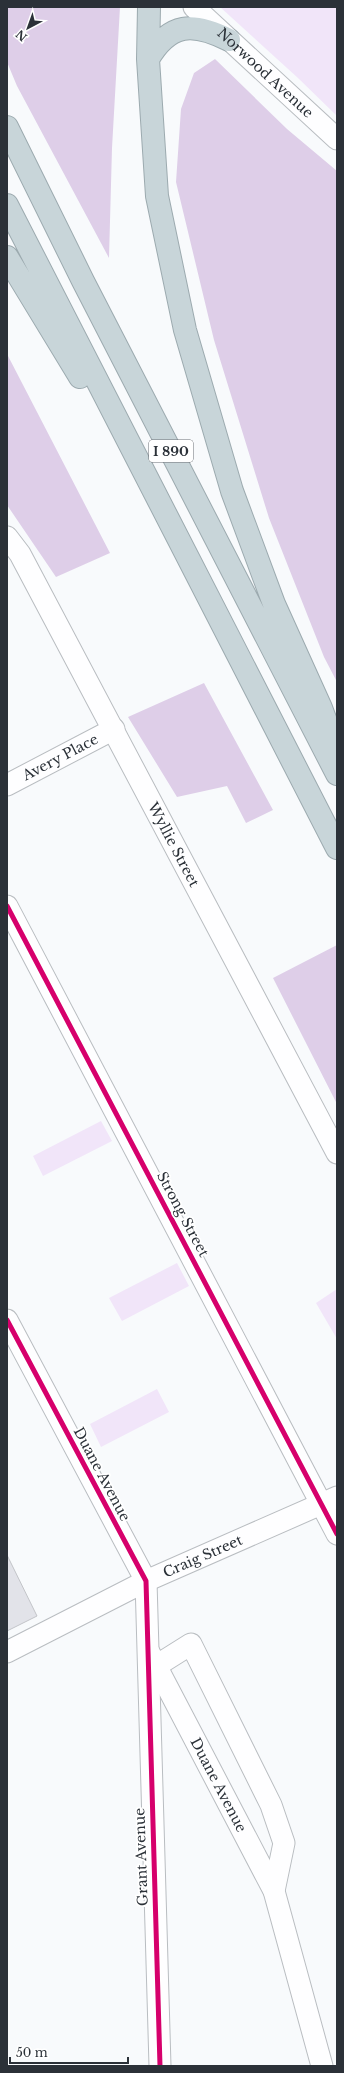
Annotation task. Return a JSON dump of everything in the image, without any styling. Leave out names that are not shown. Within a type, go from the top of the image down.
[{"type":"highway","points":[[149,7],[148,59],[157,196],[185,330],[232,491],[274,604],[321,708],[337,751]]},
{"type":"highway","points":[[148,59],[156,44],[167,36],[181,29],[196,28],[210,30],[229,40]]},
{"type":"highway","name":"I 890","points":[[7,128],[77,268],[337,774]]},
{"type":"highway","name":"I 890","points":[[7,204],[337,848]]},
{"type":"highway","points":[[7,256],[210,601]]},
{"type":"street","name":"Norwood Avenue","points":[[194,7],[337,139]]},
{"type":"street","name":"Wyllie Street","points":[[7,537],[20,554],[114,729],[337,1153]]},
{"type":"street","name":"Avery Place","points":[[7,785],[114,729]]},
{"type":"street","name":"Strong Street","points":[[7,906],[329,1500],[337,1534]]},
{"type":"street","name":"Duane Avenue","points":[[7,1320],[13,1343],[146,1582],[146,1648],[274,1892],[322,2066]]},
{"type":"street","name":"Craig Street","points":[[7,1652],[146,1582],[329,1500]]},
{"type":"street","points":[[156,1666],[191,1644],[271,1805],[284,1843],[274,1892]]},
{"type":"street","name":"Grant Avenue","points":[[146,1648],[160,2066]]},
{"type":"shaded area","points":[[7,7],[120,7],[112,148],[109,258],[17,86],[7,62]]},
{"type":"shaded area","points":[[220,7],[337,7],[337,116],[298,78]]},
{"type":"shaded area","points":[[215,59],[287,129],[337,171],[337,682],[324,657],[269,518],[214,340],[176,182],[181,109],[194,73]]},
{"type":"shaded area","points":[[7,354],[110,553],[56,577],[7,505]]},
{"type":"shaded area","points":[[204,683],[273,810],[246,823],[227,786],[177,797],[128,717]]},
{"type":"shaded area","points":[[337,945],[337,1104],[273,978]]},
{"type":"shaded area","points":[[101,1121],[112,1141],[43,1176],[33,1156]]},
{"type":"shaded area","points":[[177,1263],[189,1286],[122,1321],[109,1298]]},
{"type":"shaded area","points":[[337,1289],[337,1339],[316,1303]]},
{"type":"shaded area","points":[[157,1389],[169,1412],[101,1447],[90,1424]]},
{"type":"building","points":[[7,1555],[37,1616],[7,1631]]},
{"type":"cycle path","points":[[7,906],[337,1534]]},
{"type":"cycle path","points":[[7,1320],[146,1581],[160,2066]]}]
